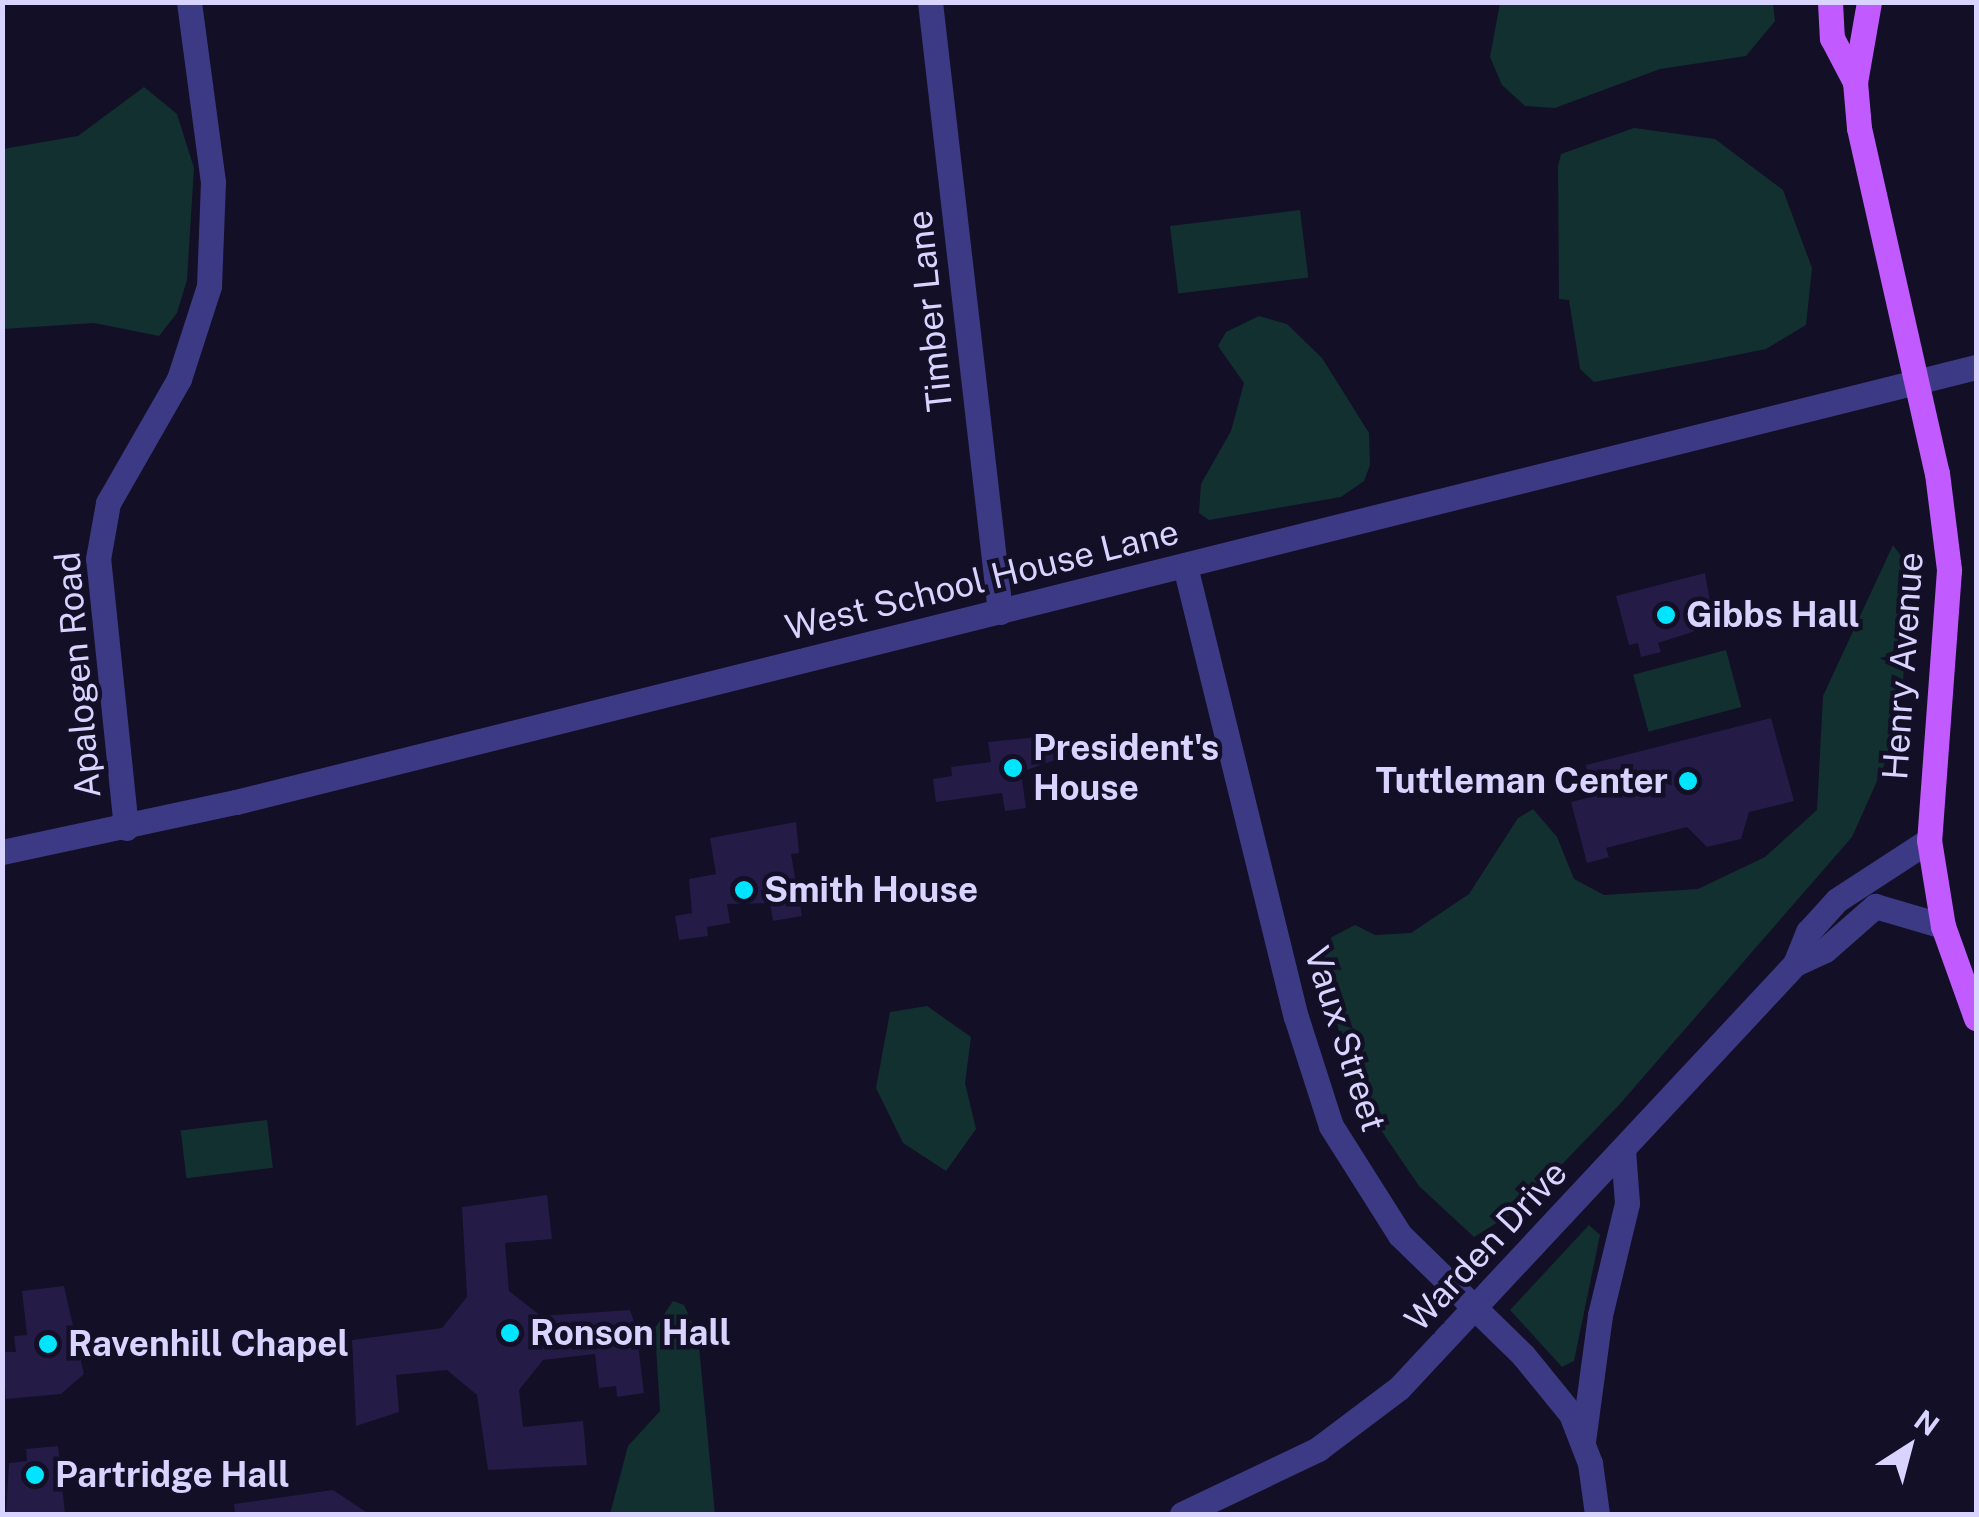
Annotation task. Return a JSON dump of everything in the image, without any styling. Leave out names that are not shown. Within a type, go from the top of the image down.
[{"type":"main road","name":"Henry Avenue","points":[[1830,2],[1832,38],[1855,82]]},
{"type":"main road","name":"Henry Avenue","points":[[1869,2],[1855,82],[1873,212],[1916,382],[1949,570],[1929,840],[1943,926],[1976,1018]]},
{"type":"street","name":"Apalogen Road","points":[[126,828],[98,559],[108,503],[178,379],[210,286],[213,182],[189,2]]},
{"type":"street","name":"Timber Lane","points":[[930,2],[1000,612]]},
{"type":"street","name":"West School House Lane","points":[[2,852],[126,828],[1976,367]]},
{"type":"street","name":"Vaux Street","points":[[1186,566],[1320,1098],[1376,1203],[1554,1390],[1583,1440],[1597,1514]]},
{"type":"street","name":"Warden Drive","points":[[1182,1514],[1284,1469],[1356,1423],[1476,1309],[1623,1150],[1794,964],[1808,932],[1837,900],[1929,840]]},
{"type":"street","name":"Warden Drive","points":[[1794,964],[1825,950],[1875,906],[1943,926]]},
{"type":"street","points":[[1583,1440],[1600,1315],[1627,1203],[1623,1150]]},
{"type":"green space","points":[[1500,3],[1773,3],[1775,21],[1746,56],[1660,69],[1555,108],[1525,106],[1502,85],[1490,57]]},
{"type":"green space","points":[[144,87],[177,114],[194,168],[187,280],[177,313],[159,336],[94,323],[3,329],[3,149],[78,136]]},
{"type":"green space","points":[[1634,128],[1715,139],[1783,190],[1812,268],[1806,325],[1766,349],[1711,360],[1594,382],[1580,369],[1569,300],[1559,299],[1558,166],[1561,154]]},
{"type":"green space","points":[[1300,210],[1308,277],[1178,293],[1170,226]]},
{"type":"green space","points":[[1259,316],[1287,324],[1322,358],[1369,433],[1370,465],[1364,481],[1341,497],[1209,520],[1199,513],[1201,484],[1231,431],[1244,383],[1218,346],[1226,332]]},
{"type":"green space","points":[[1893,545],[1909,567],[1903,683],[1886,761],[1852,837],[1619,1105],[1519,1209],[1474,1237],[1419,1186],[1353,1089],[1323,966],[1326,940],[1355,925],[1375,935],[1411,933],[1469,894],[1518,818],[1533,809],[1557,837],[1574,879],[1604,895],[1698,889],[1765,857],[1817,810],[1823,696]]},
{"type":"green space","points":[[1726,650],[1741,707],[1649,732],[1633,675]]},
{"type":"green space","points":[[927,1006],[971,1037],[965,1083],[976,1129],[946,1171],[903,1143],[876,1088],[890,1012]]},
{"type":"green space","points":[[267,1120],[273,1168],[186,1178],[181,1131]]},
{"type":"green space","points":[[1589,1225],[1600,1235],[1574,1361],[1562,1367],[1510,1310]]},
{"type":"green space","points":[[673,1301],[684,1305],[698,1336],[715,1514],[610,1514],[628,1446],[660,1411],[655,1328]]},
{"type":"building","name":"Gibbs Hall","points":[[1705,573],[1714,625],[1658,643],[1661,652],[1641,657],[1638,643],[1629,645],[1616,596]]},
{"type":"building","name":"Tuttleman Center","points":[[1771,718],[1794,801],[1749,812],[1741,839],[1707,847],[1687,827],[1606,848],[1609,857],[1587,863],[1571,802],[1591,797],[1586,765]]},
{"type":"building","name":"President's House","points":[[1058,735],[1061,758],[1021,772],[1026,808],[1005,811],[1002,793],[936,802],[933,779],[952,776],[951,767],[991,762],[988,742]]},
{"type":"building","name":"Smith House","points":[[796,822],[799,853],[791,854],[802,916],[773,921],[770,903],[727,904],[730,923],[707,927],[708,936],[679,940],[675,916],[692,913],[689,879],[716,874],[710,838]]},
{"type":"building","name":"Ronson Hall","points":[[547,1195],[552,1239],[505,1243],[509,1291],[541,1316],[630,1310],[636,1328],[644,1393],[617,1397],[616,1386],[599,1388],[595,1354],[543,1360],[519,1390],[523,1427],[583,1421],[587,1465],[488,1470],[477,1395],[447,1370],[396,1375],[399,1412],[356,1426],[352,1340],[442,1328],[467,1297],[462,1207]]},
{"type":"building","name":"Ravenhill Chapel","points":[[64,1286],[84,1374],[61,1394],[6,1399],[2,1352],[16,1352],[14,1336],[27,1335],[22,1291]]},
{"type":"building","name":"Partridge Hall","points":[[58,1446],[65,1514],[6,1514],[9,1463],[27,1461],[26,1449]]},
{"type":"building","points":[[333,1490],[369,1514],[235,1514],[234,1504]]},
{"type":"place","name":"Gibbs Hall","points":[[1666,615]]},
{"type":"place","name":"President's House","points":[[1013,768]]},
{"type":"place","name":"Tuttleman Center","points":[[1688,781]]},
{"type":"place","name":"Smith House","points":[[744,890]]},
{"type":"place","name":"Ronson Hall","points":[[510,1333]]},
{"type":"place","name":"Ravenhill Chapel","points":[[48,1344]]},
{"type":"place","name":"Partridge Hall","points":[[35,1475]]}]
